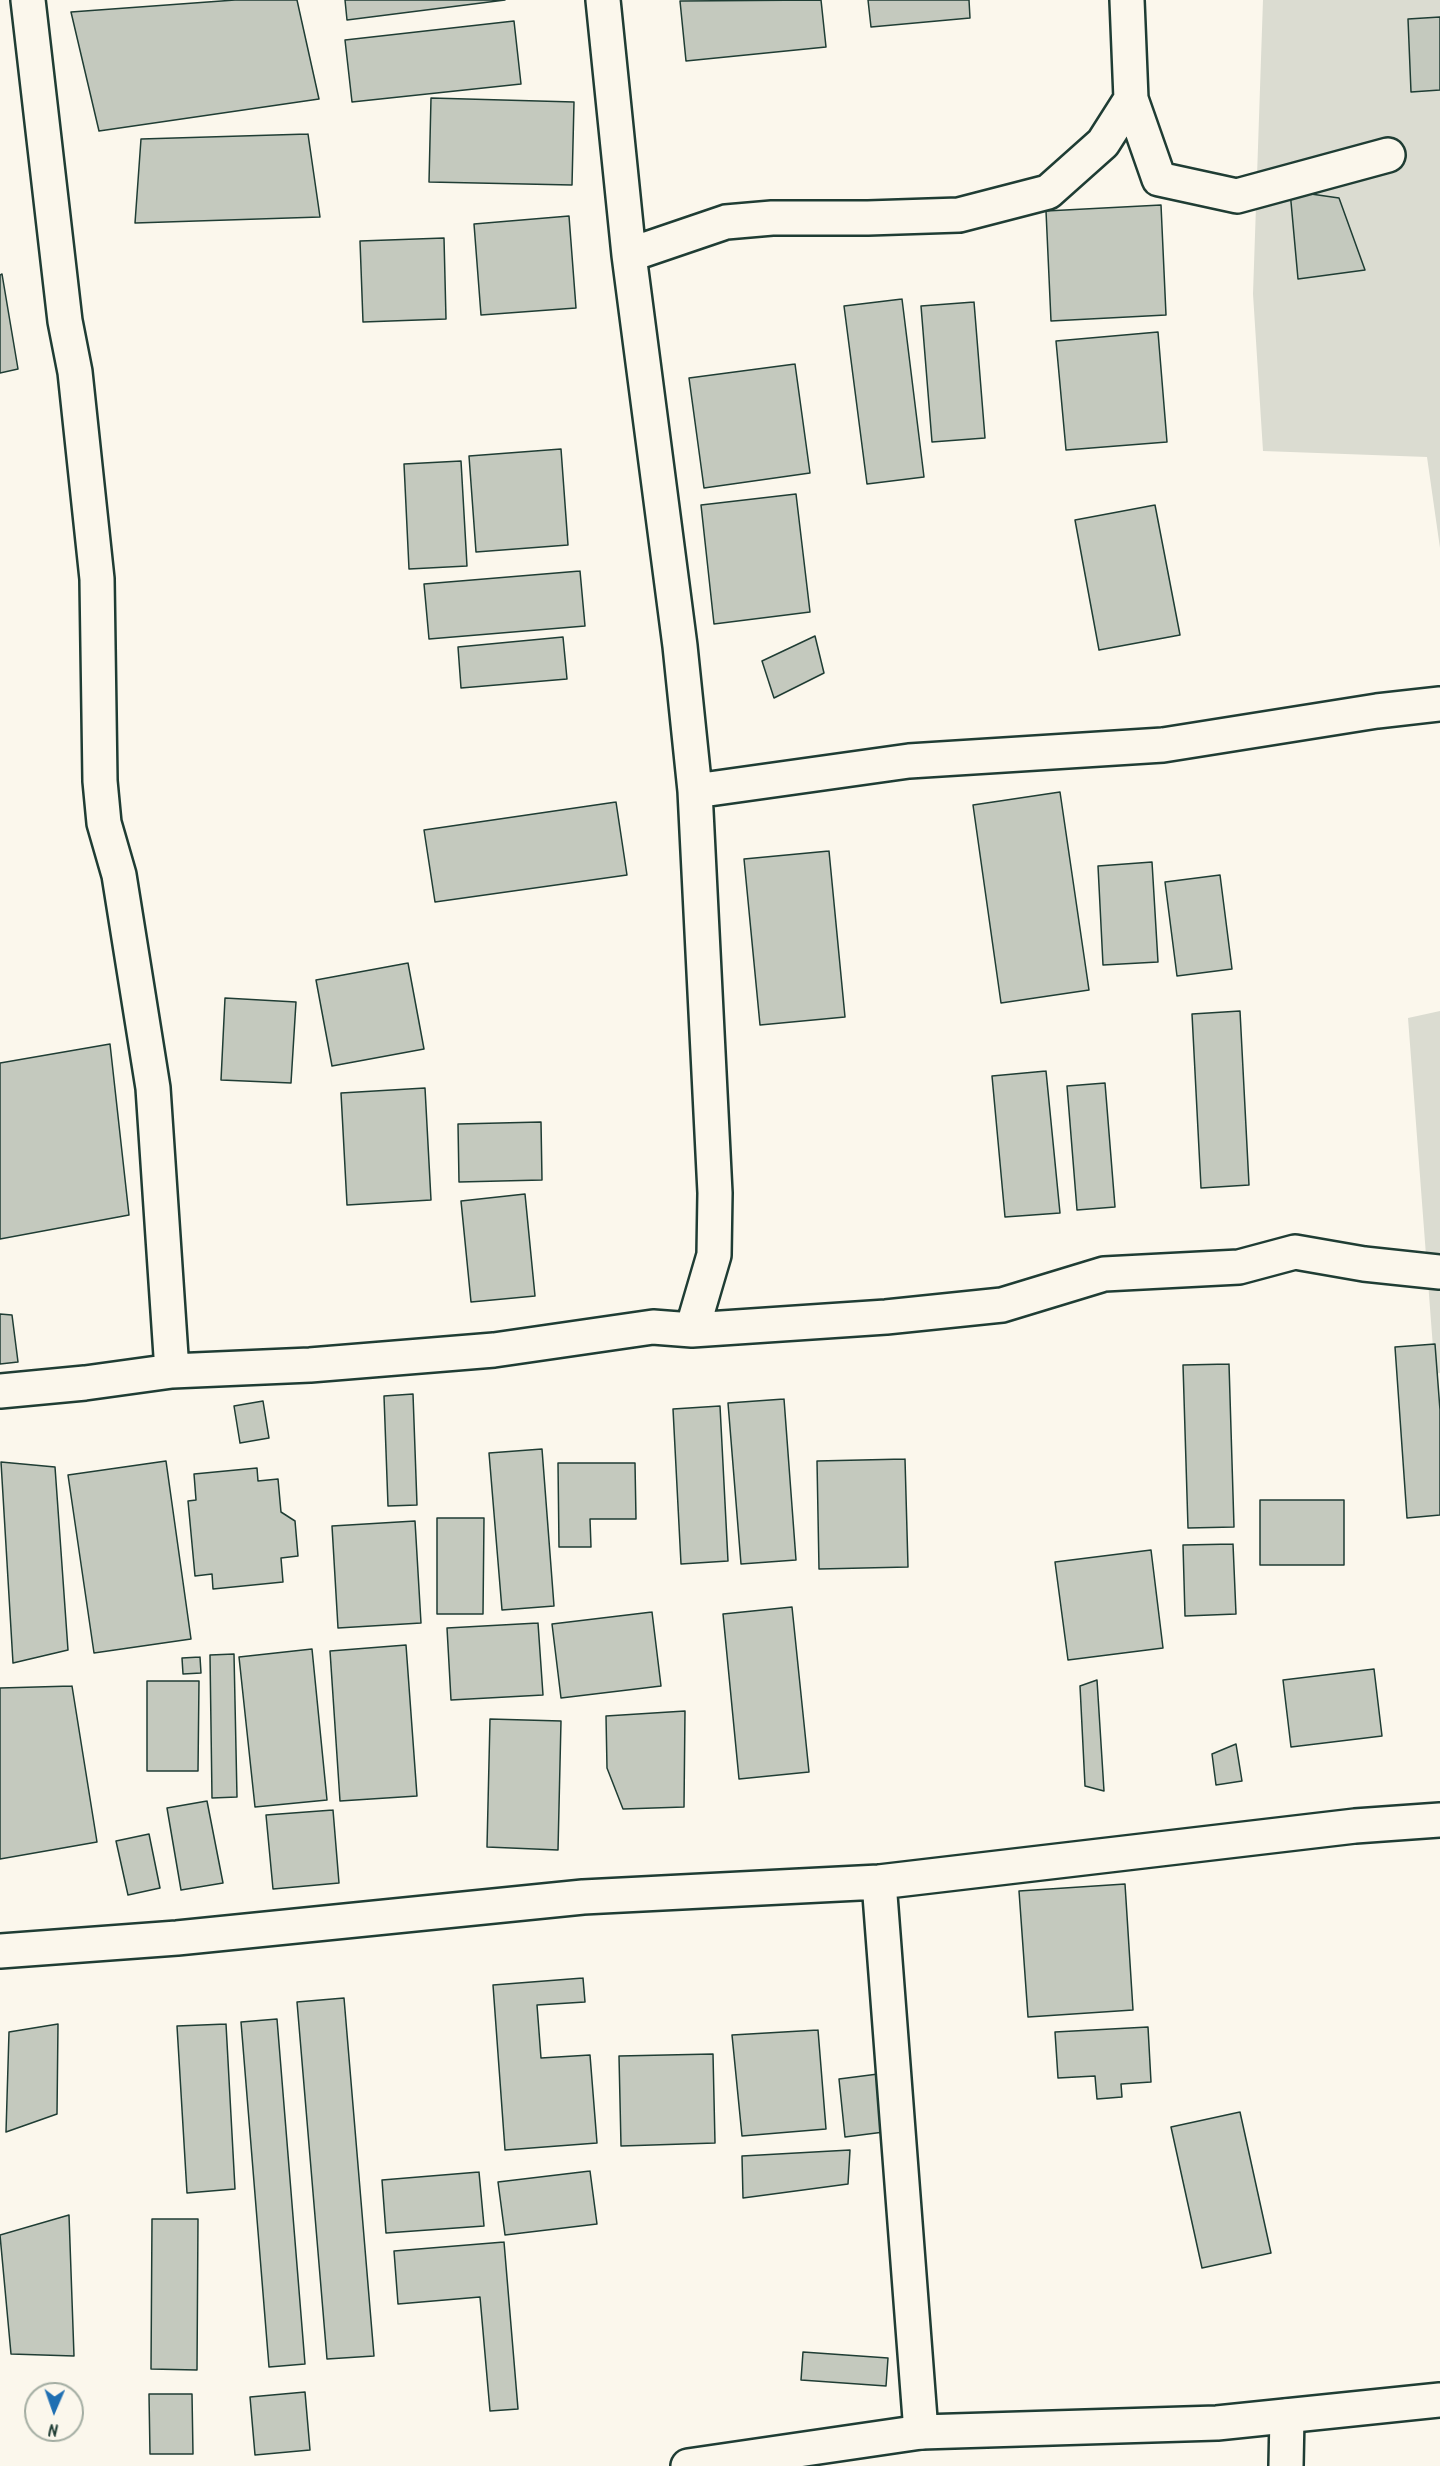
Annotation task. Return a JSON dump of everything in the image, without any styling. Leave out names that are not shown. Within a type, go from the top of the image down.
[{"type":"street","points":[[28,0],[66,321],[75,372],[79,427],[97,579],[100,781],[104,823],[119,875],[153,1088],[172,1371]]},
{"type":"street","points":[[603,0],[629,255],[680,646],[695,791],[715,1193],[714,1255],[692,1330]]},
{"type":"street","points":[[1127,0],[1131,99],[1159,179],[1237,196],[1388,155]]},
{"type":"street","points":[[629,255],[726,222],[772,218],[959,215],[1048,192],[1103,143],[1131,99]]},
{"type":"street","points":[[695,791],[909,761],[1163,745],[1377,711],[1440,704]]},
{"type":"street","points":[[0,1390],[85,1383],[172,1371],[310,1365],[494,1350],[653,1327],[692,1330],[886,1317],[1002,1305],[1104,1274],[1239,1267],[1295,1252],[1364,1264],[1440,1272]]},
{"type":"street","points":[[0,1951],[177,1938],[583,1897],[879,1882],[1355,1826],[1440,1820]]},
{"type":"street","points":[[879,1882],[921,2432]]},
{"type":"street","points":[[688,2466],[921,2432],[1217,2423],[1440,2400]]},
{"type":"street","points":[[1286,2466],[1287,2416]]},
{"type":"shaded area","points":[[1263,0],[1440,0],[1440,548],[1427,457],[1263,451],[1253,294]]},
{"type":"shaded area","points":[[1440,1011],[1440,1373],[1435,1374],[1408,1018]]},
{"type":"building","points":[[235,0],[297,0],[319,99],[99,131],[71,12]]},
{"type":"building","points":[[345,0],[505,0],[347,20]]},
{"type":"building","points":[[821,0],[826,47],[686,61],[680,1]]},
{"type":"building","points":[[868,0],[969,0],[970,18],[871,27]]},
{"type":"building","points":[[1440,17],[1440,90],[1411,92],[1408,19]]},
{"type":"building","points":[[514,21],[521,84],[352,102],[345,40]]},
{"type":"building","points":[[431,98],[574,102],[572,185],[429,182]]},
{"type":"building","points":[[308,134],[320,217],[135,223],[141,139]]},
{"type":"building","points":[[1290,191],[1339,198],[1365,270],[1298,279]]},
{"type":"building","points":[[1161,205],[1166,315],[1051,321],[1046,211]]},
{"type":"building","points":[[569,216],[576,308],[481,315],[474,224]]},
{"type":"building","points":[[444,238],[446,319],[363,322],[360,241]]},
{"type":"building","points":[[2,274],[18,369],[0,373],[0,275]]},
{"type":"building","points":[[902,299],[924,477],[867,484],[844,306]]},
{"type":"building","points":[[974,302],[985,438],[932,442],[921,306]]},
{"type":"building","points":[[1158,332],[1167,442],[1066,450],[1056,341]]},
{"type":"building","points":[[795,364],[810,473],[704,488],[689,378]]},
{"type":"building","points":[[561,449],[568,545],[476,552],[469,456]]},
{"type":"building","points":[[461,461],[467,566],[409,569],[404,464]]},
{"type":"building","points":[[796,494],[810,612],[714,624],[701,505]]},
{"type":"building","points":[[1155,505],[1180,635],[1099,650],[1075,520]]},
{"type":"building","points":[[580,571],[585,626],[429,639],[424,584]]},
{"type":"building","points":[[815,636],[824,673],[774,698],[762,661]]},
{"type":"building","points":[[563,637],[567,679],[461,688],[458,647]]},
{"type":"building","points":[[1060,792],[1089,990],[1001,1003],[973,805]]},
{"type":"building","points":[[616,802],[627,875],[435,902],[424,830]]},
{"type":"building","points":[[829,851],[845,1017],[760,1025],[744,859]]},
{"type":"building","points":[[1152,862],[1158,962],[1103,965],[1098,866]]},
{"type":"building","points":[[1220,875],[1232,969],[1177,976],[1165,882]]},
{"type":"building","points":[[408,963],[424,1049],[332,1066],[316,980]]},
{"type":"building","points":[[225,998],[296,1002],[291,1083],[221,1080]]},
{"type":"building","points":[[1240,1011],[1249,1185],[1201,1188],[1192,1014]]},
{"type":"building","points":[[110,1044],[129,1215],[0,1239],[0,1063]]},
{"type":"building","points":[[1046,1071],[1060,1213],[1005,1217],[992,1076]]},
{"type":"building","points":[[1105,1083],[1115,1207],[1077,1210],[1067,1086]]},
{"type":"building","points":[[425,1088],[431,1200],[347,1205],[341,1093]]},
{"type":"building","points":[[541,1122],[542,1180],[459,1182],[458,1124]]},
{"type":"building","points":[[525,1194],[535,1296],[471,1302],[461,1201]]},
{"type":"building","points":[[0,1314],[12,1315],[18,1362],[0,1364]]},
{"type":"building","points":[[1435,1344],[1440,1410],[1440,1515],[1407,1518],[1395,1347]]},
{"type":"building","points":[[1229,1364],[1234,1527],[1188,1528],[1183,1365]]},
{"type":"building","points":[[413,1394],[417,1505],[388,1506],[384,1396]]},
{"type":"building","points":[[784,1399],[796,1560],[741,1564],[728,1403]]},
{"type":"building","points":[[263,1401],[269,1438],[240,1443],[234,1406]]},
{"type":"building","points":[[720,1406],[728,1561],[681,1564],[673,1409]]},
{"type":"building","points":[[542,1449],[554,1606],[502,1610],[489,1453]]},
{"type":"building","points":[[905,1459],[908,1567],[819,1569],[817,1461]]},
{"type":"building","points":[[166,1461],[191,1639],[94,1653],[68,1475]]},
{"type":"building","points":[[1,1462],[55,1467],[68,1650],[13,1663]]},
{"type":"building","points":[[558,1463],[635,1463],[636,1519],[590,1519],[591,1547],[559,1547]]},
{"type":"building","points":[[257,1468],[258,1481],[278,1479],[281,1512],[295,1521],[298,1556],[281,1558],[283,1582],[213,1589],[212,1574],[195,1576],[188,1501],[196,1500],[194,1474]]},
{"type":"building","points":[[1260,1500],[1344,1500],[1344,1565],[1260,1565]]},
{"type":"building","points":[[437,1518],[484,1518],[483,1614],[437,1614]]},
{"type":"building","points":[[415,1521],[421,1623],[338,1628],[332,1526]]},
{"type":"building","points":[[1233,1544],[1236,1614],[1185,1616],[1183,1545]]},
{"type":"building","points":[[1151,1550],[1163,1648],[1068,1660],[1055,1562]]},
{"type":"building","points":[[792,1607],[809,1772],[739,1779],[723,1614]]},
{"type":"building","points":[[652,1612],[661,1686],[561,1698],[552,1624]]},
{"type":"building","points":[[538,1623],[543,1695],[451,1700],[447,1628]]},
{"type":"building","points":[[406,1645],[417,1796],[340,1801],[330,1651]]},
{"type":"building","points":[[312,1649],[327,1800],[255,1807],[239,1657]]},
{"type":"building","points":[[234,1654],[237,1797],[212,1798],[210,1655]]},
{"type":"building","points":[[200,1657],[201,1673],[183,1674],[182,1658]]},
{"type":"building","points":[[1374,1669],[1382,1736],[1291,1747],[1283,1680]]},
{"type":"building","points":[[1097,1680],[1104,1791],[1085,1786],[1080,1686]]},
{"type":"building","points":[[147,1681],[199,1681],[198,1771],[147,1771]]},
{"type":"building","points":[[72,1686],[97,1842],[0,1859],[0,1688]]},
{"type":"building","points":[[685,1711],[684,1807],[623,1809],[607,1768],[606,1716]]},
{"type":"building","points":[[490,1719],[561,1721],[558,1850],[487,1847]]},
{"type":"building","points":[[1236,1744],[1242,1781],[1216,1785],[1212,1754]]},
{"type":"building","points":[[207,1801],[223,1883],[181,1890],[167,1808]]},
{"type":"building","points":[[333,1810],[339,1883],[273,1889],[266,1815]]},
{"type":"building","points":[[149,1834],[160,1888],[128,1895],[116,1841]]},
{"type":"building","points":[[1125,1884],[1133,2010],[1028,2017],[1019,1891]]},
{"type":"building","points":[[583,1978],[585,2002],[537,2005],[541,2058],[590,2055],[597,2143],[505,2150],[493,1985]]},
{"type":"building","points":[[344,1998],[374,2356],[327,2359],[297,2002]]},
{"type":"building","points":[[277,2019],[305,2364],[269,2367],[241,2022]]},
{"type":"building","points":[[58,2024],[57,2114],[6,2132],[9,2032]]},
{"type":"building","points":[[226,2024],[235,2189],[187,2193],[177,2026]]},
{"type":"building","points":[[1148,2027],[1151,2082],[1121,2084],[1122,2097],[1097,2099],[1095,2076],[1058,2078],[1055,2032]]},
{"type":"building","points":[[818,2030],[826,2129],[742,2136],[732,2035]]},
{"type":"building","points":[[713,2054],[715,2143],[621,2146],[619,2056]]},
{"type":"building","points":[[878,2074],[884,2132],[845,2137],[839,2079]]},
{"type":"building","points":[[1240,2112],[1271,2253],[1202,2268],[1171,2127]]},
{"type":"building","points":[[850,2150],[848,2184],[743,2198],[742,2156]]},
{"type":"building","points":[[590,2171],[597,2224],[505,2235],[498,2182]]},
{"type":"building","points":[[479,2172],[484,2226],[386,2233],[382,2180]]},
{"type":"building","points":[[69,2215],[74,2356],[11,2354],[0,2235]]},
{"type":"building","points":[[152,2219],[198,2219],[197,2370],[151,2369]]},
{"type":"building","points":[[504,2242],[518,2409],[490,2411],[480,2297],[398,2304],[394,2251]]},
{"type":"building","points":[[803,2352],[888,2358],[886,2386],[801,2380]]},
{"type":"building","points":[[305,2392],[310,2450],[255,2455],[250,2397]]},
{"type":"building","points":[[149,2394],[192,2394],[193,2454],[150,2454]]}]
